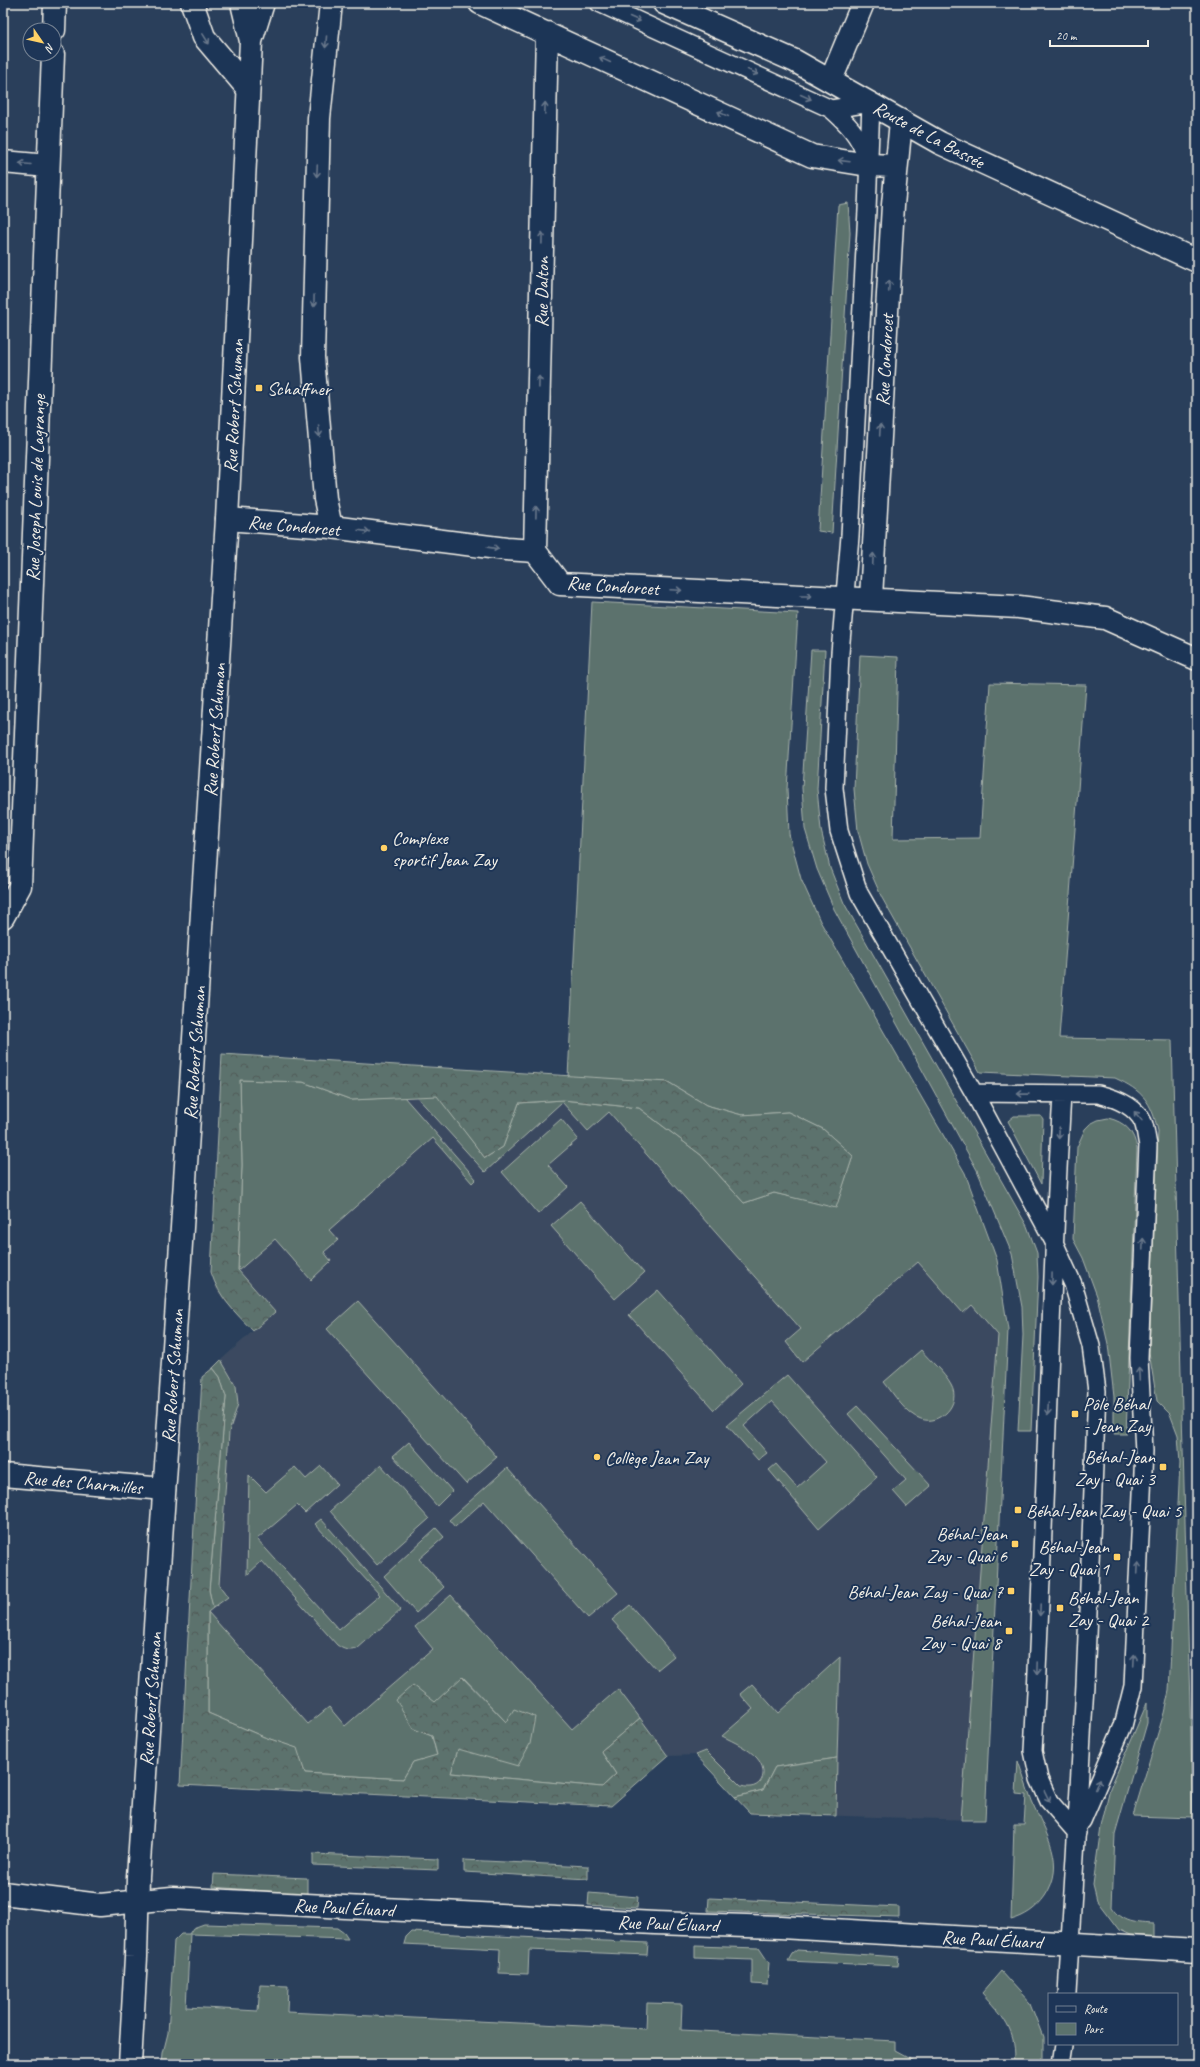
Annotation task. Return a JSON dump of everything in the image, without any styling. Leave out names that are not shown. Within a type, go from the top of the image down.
[{"type":"street","points":[[54,22],[55,3]]},
{"type":"street","points":[[192,3],[204,37],[248,89]]},
{"type":"street","name":"Rue Robert Schuman","points":[[242,3],[251,42]]},
{"type":"street","name":"Rue Robert Schuman","points":[[130,2064],[139,1902],[138,1877],[180,1259],[227,519],[251,42],[263,3]]},
{"type":"street","points":[[330,3],[319,126],[313,357],[325,499],[331,527]]},
{"type":"street","points":[[480,3],[547,32],[812,156],[868,164],[896,166]]},
{"type":"street","name":"Route de La Bassée","points":[[664,3],[795,61],[945,145],[1197,261]]},
{"type":"street","points":[[831,80],[863,3]]},
{"type":"street","name":"Rue Dalton","points":[[535,551],[547,32]]},
{"type":"street","name":"Rue Joseph Louis de Lagrange","points":[[3,917],[20,886],[53,62]]},
{"type":"street","name":"Rue Condorcet","points":[[871,598],[896,166],[902,121]]},
{"type":"street","points":[[3,162],[48,166]]},
{"type":"street","name":"Rue Condorcet","points":[[227,519],[331,527],[506,550],[535,551],[560,584],[871,598],[1019,607],[1105,618],[1197,659]]},
{"type":"street","name":"Rue des Charmilles","points":[[3,1475],[164,1488]]},
{"type":"street","name":"Rue Paul Éluard","points":[[3,1893],[100,1905],[172,1898],[1070,1943],[1197,1951]]},
{"type":"lane","points":[[599,3],[831,109],[857,135],[863,146],[868,164]]},
{"type":"lane","points":[[831,109],[871,103],[868,164],[868,210],[834,788],[839,831],[859,893],[974,1093],[1053,1240],[1073,1284],[1091,1346],[1097,1391],[1077,1833],[1067,1993]]},
{"type":"lane","points":[[974,1093],[1098,1094],[1115,1098],[1130,1108],[1143,1122],[1148,1145],[1139,1358],[1144,1450],[1133,1686],[1123,1726],[1077,1833]]},
{"type":"lane","points":[[1062,1094],[1053,1240],[1050,1371],[1033,1751],[1039,1779],[1049,1801],[1077,1833]]},
{"type":"lane","points":[[1061,2064],[1064,2045]]},
{"type":"shaded area","name":"Collège Jean Zay","points":[[222,1054],[615,1079],[742,1115],[1004,1330],[973,1820],[750,1813],[696,1755],[668,1756],[611,1806],[180,1785],[202,1377],[253,1331],[224,1300],[216,1289],[211,1272]]},
{"type":"green space","points":[[848,203],[850,233],[832,533],[818,531],[838,205]]},
{"type":"green space","points":[[592,602],[798,613],[787,789],[789,834],[801,879],[820,921],[965,1173],[997,1260],[1008,1329],[985,1820],[961,1820],[998,1335],[972,1305],[963,1313],[918,1262],[802,1362],[786,1342],[801,1329],[609,1112],[588,1131],[562,1102],[485,1172],[416,1096],[437,1095],[485,1158],[503,1147],[519,1103],[563,1100],[639,1108],[701,1155],[744,1203],[774,1193],[836,1207],[853,1156],[823,1129],[788,1112],[742,1115],[706,1105],[668,1082],[568,1077]]},
{"type":"green space","points":[[811,650],[825,650],[817,789],[821,830],[830,868],[844,903],[1027,1226],[1037,1253],[1038,1277],[1031,1431],[1018,1431],[1023,1335],[1022,1307],[1012,1254],[977,1170],[834,909],[817,869],[805,829],[802,788]]},
{"type":"green space","points":[[860,655],[898,657],[893,839],[980,838],[990,683],[1086,685],[1059,1038],[1172,1040],[1193,1818],[1133,1816],[1164,1713],[1169,1691],[1180,1463],[1178,1435],[1170,1414],[1157,1401],[1149,1352],[1158,1131],[1149,1104],[1133,1088],[1115,1078],[980,1072],[882,898],[867,864],[858,831],[854,789]]},
{"type":"green space","points":[[222,1054],[668,1082],[706,1105],[742,1115],[788,1112],[823,1129],[853,1156],[836,1208],[774,1193],[744,1203],[701,1155],[639,1108],[563,1100],[519,1103],[503,1147],[485,1158],[437,1096],[352,1100],[303,1082],[240,1080],[242,1165],[238,1270],[275,1312],[253,1331],[234,1311],[218,1290],[211,1272]]},
{"type":"green space","points":[[240,1080],[303,1082],[352,1100],[404,1097],[476,1179],[472,1183],[433,1138],[329,1230],[338,1240],[324,1252],[331,1261],[311,1280],[275,1239],[238,1271],[242,1165]]},
{"type":"green space","points":[[1014,1116],[1041,1116],[1043,1119],[1041,1184],[1008,1121]]},
{"type":"green space","points":[[1108,1118],[1119,1122],[1128,1128],[1134,1137],[1137,1149],[1126,1434],[1114,1434],[1114,1397],[1108,1344],[1097,1296],[1083,1258],[1073,1239],[1077,1147],[1085,1129],[1090,1124],[1098,1120]]},
{"type":"green space","points":[[561,1119],[578,1139],[548,1165],[568,1187],[538,1214],[502,1172]]},
{"type":"green space","points":[[580,1201],[644,1273],[615,1299],[551,1226]]},
{"type":"green space","points":[[658,1290],[741,1384],[714,1410],[629,1315]]},
{"type":"green space","points":[[358,1301],[497,1457],[466,1484],[327,1329]]},
{"type":"green space","points":[[921,1350],[945,1376],[954,1392],[954,1399],[947,1412],[935,1419],[921,1419],[910,1413],[900,1403],[884,1382]]},
{"type":"green space","points":[[221,1360],[236,1386],[238,1404],[229,1432],[219,1585],[228,1597],[213,1608],[209,1590],[226,1397],[220,1377],[213,1368]]},
{"type":"green space","points":[[213,1368],[220,1377],[226,1397],[209,1590],[213,1608],[208,1612],[208,1713],[264,1737],[297,1748],[305,1773],[403,1779],[413,1762],[437,1755],[432,1736],[414,1729],[396,1700],[413,1685],[435,1702],[462,1677],[506,1722],[514,1709],[535,1717],[530,1744],[518,1766],[458,1749],[451,1773],[602,1787],[616,1774],[601,1751],[640,1718],[668,1756],[611,1806],[180,1785],[202,1377]]},
{"type":"green space","points":[[787,1375],[877,1477],[819,1529],[769,1470],[776,1464],[797,1488],[826,1462],[772,1401],[744,1426],[767,1453],[758,1460],[727,1425]]},
{"type":"green space","points":[[857,1406],[931,1486],[907,1507],[893,1491],[906,1480],[848,1414]]},
{"type":"green space","points":[[409,1442],[452,1491],[437,1506],[393,1456]]},
{"type":"green space","points":[[381,1465],[429,1519],[377,1565],[330,1511]]},
{"type":"green space","points":[[321,1466],[337,1484],[305,1513],[297,1505],[257,1539],[339,1630],[380,1595],[315,1524],[321,1519],[401,1610],[354,1650],[347,1650],[337,1645],[262,1561],[247,1575],[249,1475],[266,1492],[295,1467],[306,1479]]},
{"type":"green space","points":[[507,1468],[618,1593],[588,1618],[484,1501],[455,1527],[449,1520]]},
{"type":"green space","points":[[436,1528],[444,1537],[419,1559],[444,1587],[416,1613],[384,1576]]},
{"type":"green space","points":[[451,1595],[572,1729],[618,1689],[640,1718],[601,1751],[616,1774],[602,1787],[451,1773],[458,1749],[506,1722],[463,1677],[414,1729],[432,1736],[437,1756],[413,1762],[403,1779],[305,1773],[296,1748],[264,1737],[208,1713],[208,1612],[308,1724],[329,1707],[345,1726],[433,1649],[415,1627]]},
{"type":"green space","points":[[630,1605],[674,1656],[657,1670],[612,1620]]},
{"type":"green space","points":[[840,1657],[837,1758],[775,1767],[763,1790],[735,1797],[696,1755],[706,1751],[741,1786],[754,1786],[761,1780],[763,1770],[757,1758],[745,1748],[722,1736],[753,1709],[740,1694],[752,1684],[778,1713]]},
{"type":"green space","points":[[1147,1703],[1147,1723],[1115,1834],[1112,1907],[1125,1919],[1154,1924],[1154,1937],[1130,1935],[1119,1930],[1097,1901],[1093,1885],[1101,1827],[1110,1789]]},
{"type":"green space","points":[[837,1758],[836,1816],[750,1813],[735,1797],[763,1790],[775,1767]]},
{"type":"green space","points":[[1018,1761],[1032,1802],[1052,1849],[1054,1872],[1051,1884],[1042,1901],[1030,1911],[1011,1920],[1014,1824],[1024,1824],[1026,1795],[1016,1794]]},
{"type":"green space","points":[[313,1854],[438,1859],[438,1870],[313,1865]]},
{"type":"green space","points":[[464,1860],[588,1866],[588,1879],[464,1872]]},
{"type":"green space","points":[[214,1874],[307,1878],[307,1894],[213,1887]]},
{"type":"green space","points":[[589,1893],[638,1897],[637,1908],[588,1905]]},
{"type":"green space","points":[[709,1898],[899,1907],[899,1917],[708,1911]]},
{"type":"green space","points":[[204,1924],[337,1928],[344,1933],[348,1939],[190,1934],[186,2007],[258,2011],[260,1985],[288,1986],[287,2012],[646,2029],[647,2003],[682,2004],[681,2030],[895,2041],[895,2051],[919,2064],[162,2064],[168,2033],[174,1941],[181,1934],[189,1934],[193,1928]]},
{"type":"green space","points":[[411,1932],[648,1943],[647,1955],[529,1950],[528,1974],[499,1973],[500,1949],[404,1944],[406,1937]]},
{"type":"green space","points":[[695,1946],[759,1948],[769,1963],[767,1985],[752,1984],[752,1960],[695,1958]]},
{"type":"green space","points":[[797,1950],[899,1957],[898,1966],[788,1961],[792,1954]]},
{"type":"green space","points":[[1001,1971],[1030,2003],[1043,2037],[1043,2064],[1014,2064],[1015,2053],[1011,2033],[1002,2017],[982,1993]]},
{"type":"place","name":"Schaffner","points":[[259,388]]},
{"type":"place","name":"Complexe sportif Jean Zay","points":[[384,848]]},
{"type":"place","name":"Pôle Béhal - Jean Zay","points":[[1075,1414]]},
{"type":"place","name":"Collège Jean Zay","points":[[597,1457]]},
{"type":"place","name":"Béhal-Jean Zay - Quai 3","points":[[1163,1467]]},
{"type":"place","name":"Béhal-Jean Zay - Quai 5","points":[[1018,1510]]},
{"type":"place","name":"Béhal-Jean Zay - Quai 6","points":[[1015,1544]]},
{"type":"place","name":"Béhal-Jean Zay - Quai 1","points":[[1117,1557]]},
{"type":"place","name":"Béhal-Jean Zay - Quai 7","points":[[1011,1591]]},
{"type":"place","name":"Béhal-Jean Zay - Quai 2","points":[[1060,1608]]},
{"type":"place","name":"Béhal-Jean Zay - Quai 8","points":[[1009,1631]]}]
